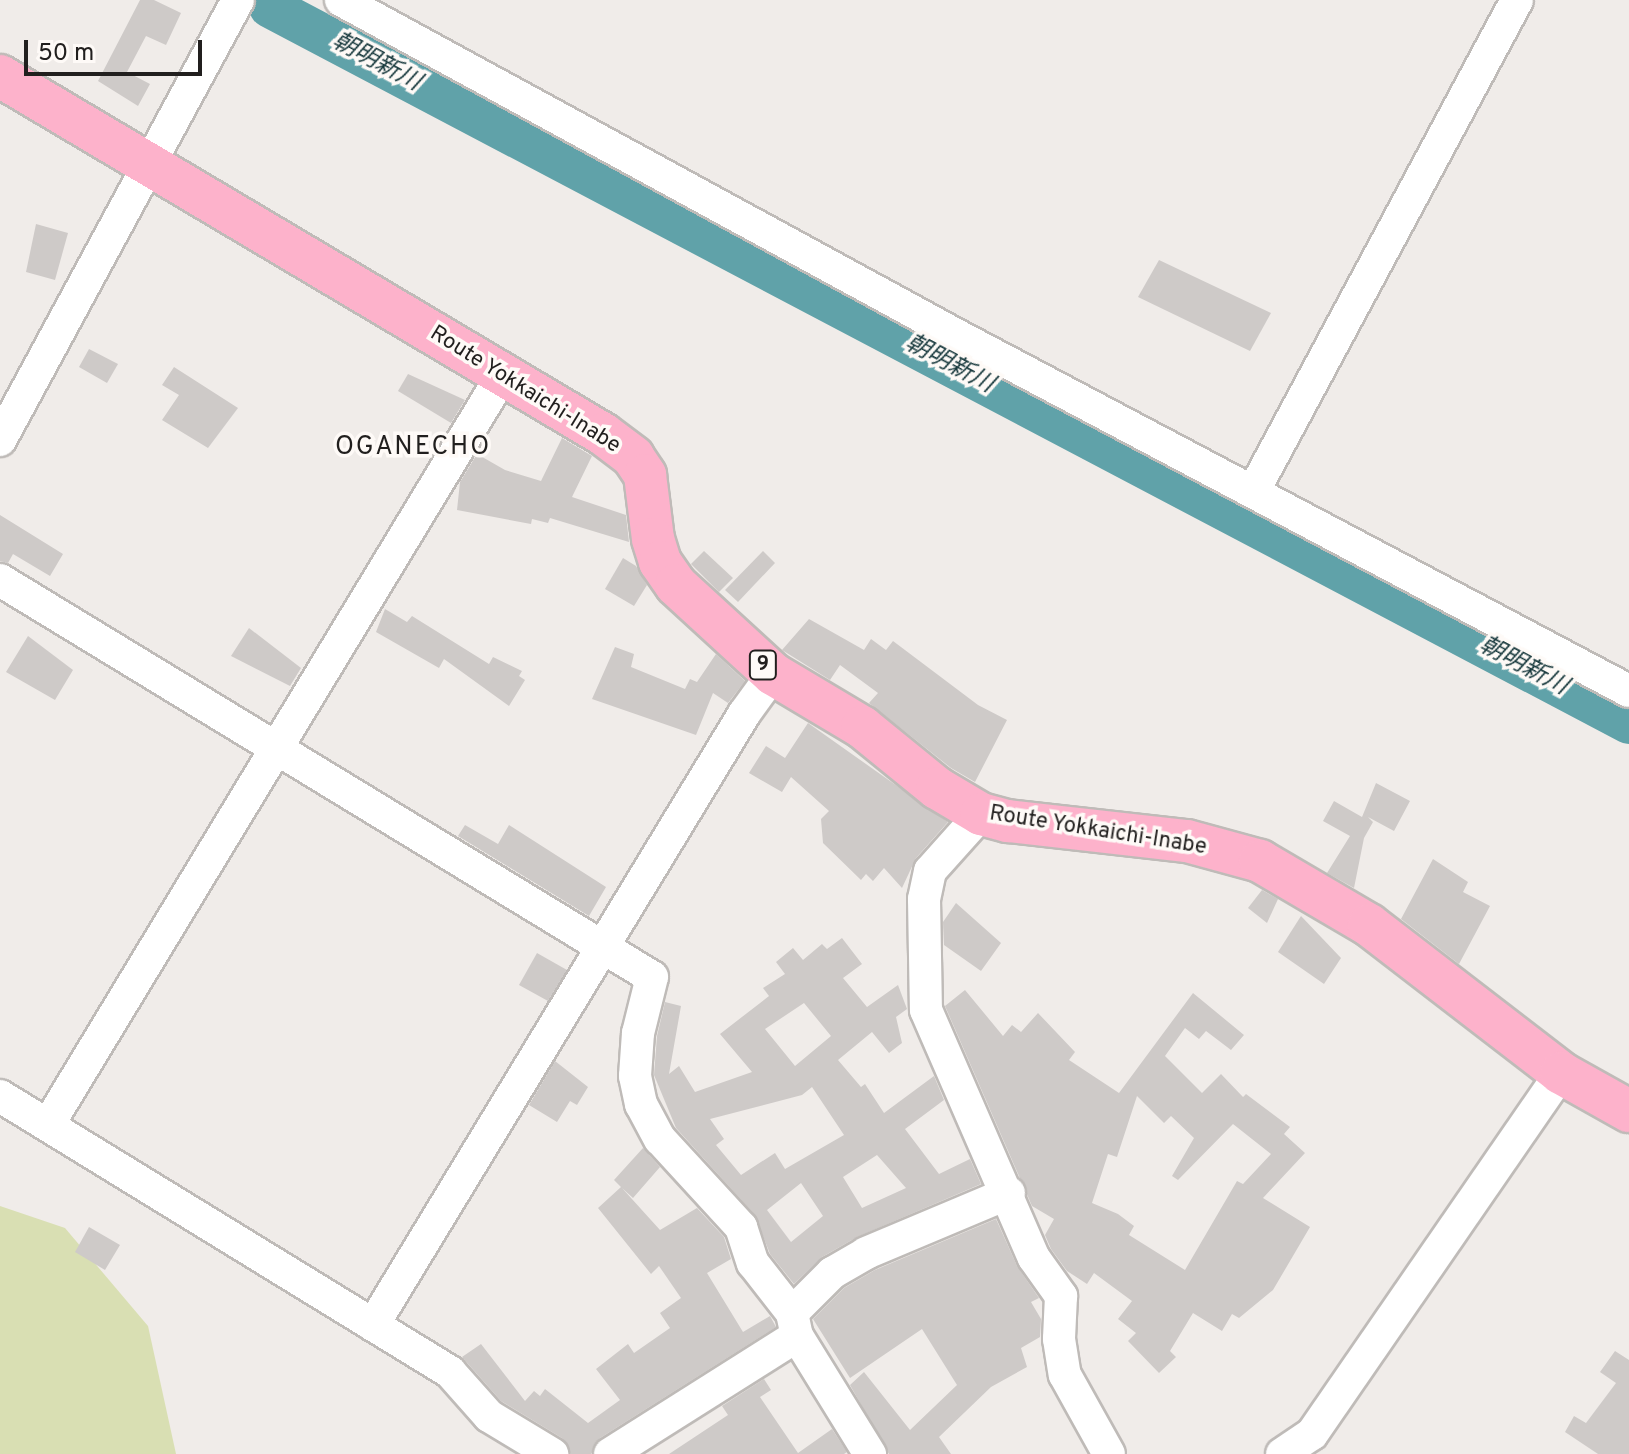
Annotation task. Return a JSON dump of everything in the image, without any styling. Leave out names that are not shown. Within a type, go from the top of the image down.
[{"type":"main road","name":"Route Yokkaichi-Inabe","points":[[0,76],[149,162],[633,457],[645,475],[660,562],[676,585],[773,674],[862,727],[937,788],[981,814],[1187,841],[1260,861],[1369,925],[1561,1073],[1629,1111]]},
{"type":"street","points":[[0,440],[238,0]]},
{"type":"street","points":[[341,0],[1629,691]]},
{"type":"street","points":[[1253,492],[1517,0]]},
{"type":"street","points":[[48,1125],[502,376]]},
{"type":"street","points":[[0,580],[652,977],[638,1033],[635,1076],[641,1104],[660,1139],[741,1227],[753,1263],[794,1324],[870,1454]]},
{"type":"street","points":[[373,1325],[605,949],[744,714],[773,674]]},
{"type":"street","points":[[981,814],[930,871],[924,899],[926,1010],[1009,1193],[1034,1258],[1061,1296],[1059,1339],[1065,1375],[1109,1454]]},
{"type":"street","points":[[1282,1454],[1312,1434],[1561,1073]]},
{"type":"street","points":[[0,1096],[450,1372],[489,1416],[552,1454]]},
{"type":"street","points":[[610,1454],[794,1324],[832,1273],[866,1253],[1009,1193]]},
{"type":"green space","points":[[0,1206],[65,1228],[148,1326],[176,1454],[0,1454]]},
{"type":"building","points":[[140,0],[154,0],[181,13],[166,45],[146,36],[127,72],[150,84],[138,106],[98,81]]},
{"type":"building","points":[[36,224],[68,233],[55,280],[26,272]]},
{"type":"building","points":[[1159,260],[1271,313],[1250,351],[1138,297]]},
{"type":"building","points":[[89,349],[118,364],[107,383],[79,367]]},
{"type":"building","points":[[174,367],[238,408],[208,448],[162,420],[179,395],[162,385]]},
{"type":"building","points":[[408,374],[465,400],[451,423],[398,391]]},
{"type":"building","points":[[562,438],[592,456],[572,497],[626,515],[629,542],[550,518],[548,523],[532,519],[531,524],[457,510],[460,482],[477,454],[505,470],[541,481]]},
{"type":"building","points":[[0,515],[63,554],[50,576],[13,554],[8,563],[0,561]]},
{"type":"building","points":[[704,551],[733,578],[719,592],[691,564]]},
{"type":"building","points":[[763,551],[775,563],[738,602],[725,590]]},
{"type":"building","points":[[623,558],[636,566],[647,585],[634,606],[605,589]]},
{"type":"building","points":[[385,609],[407,622],[412,616],[489,664],[493,657],[522,671],[519,676],[525,680],[509,706],[444,659],[439,668],[376,632]]},
{"type":"building","points":[[809,619],[864,650],[871,639],[886,650],[893,641],[978,705],[1007,720],[975,782],[951,768],[869,703],[878,693],[840,665],[830,680],[782,650]]},
{"type":"building","points":[[249,628],[301,668],[290,686],[231,656]]},
{"type":"building","points":[[28,636],[73,670],[55,700],[6,672]]},
{"type":"building","points":[[615,647],[634,654],[631,667],[685,689],[690,679],[697,682],[716,654],[745,681],[728,703],[713,693],[696,735],[592,699]]},
{"type":"building","points":[[808,723],[948,822],[916,858],[902,888],[884,868],[873,881],[866,874],[861,880],[823,843],[821,819],[829,811],[791,777],[782,792],[749,773],[766,746],[785,758]]},
{"type":"building","points":[[1376,783],[1410,801],[1394,831],[1368,817],[1373,822],[1364,838],[1354,888],[1327,873],[1350,836],[1323,821],[1334,801],[1362,817]]},
{"type":"building","points":[[465,825],[498,844],[509,825],[606,887],[589,916],[458,836]]},
{"type":"building","points":[[1433,859],[1468,882],[1463,892],[1490,906],[1459,964],[1401,919]]},
{"type":"building","points":[[1262,890],[1278,899],[1267,923],[1248,908]]},
{"type":"building","points":[[956,903],[1001,943],[981,971],[944,945],[943,922]]},
{"type":"building","points":[[1301,916],[1341,958],[1324,984],[1278,952]]},
{"type":"building","points":[[842,938],[862,964],[843,978],[867,1007],[898,985],[907,1009],[896,1017],[902,1043],[889,1053],[872,1032],[838,1060],[861,1087],[865,1084],[884,1113],[934,1076],[944,1100],[905,1129],[939,1174],[970,1159],[981,1184],[857,1237],[822,1257],[794,1284],[770,1254],[755,1215],[676,1128],[654,1075],[657,1036],[665,1002],[681,1006],[669,1074],[679,1066],[695,1092],[752,1072],[720,1034],[769,996],[763,988],[785,974],[776,962],[793,948],[803,960],[822,944],[827,949]],"holes":[[[804,1003],[831,1036],[795,1066],[765,1029]],[[812,1087],[844,1135],[785,1169],[775,1153],[741,1175],[716,1145],[724,1139],[710,1119],[802,1095]],[[877,1155],[906,1188],[862,1208],[843,1177]],[[801,1183],[823,1216],[791,1242],[767,1210]]]},
{"type":"building","points":[[537,953],[567,970],[548,1001],[519,985]]},
{"type":"building","points":[[965,990],[1003,1036],[1012,1025],[1021,1032],[1038,1013],[1075,1052],[1069,1060],[1119,1093],[1193,993],[1244,1035],[1231,1050],[1206,1031],[1199,1039],[1185,1028],[1165,1056],[1202,1093],[1221,1074],[1243,1097],[1246,1094],[1290,1127],[1284,1134],[1305,1153],[1263,1198],[1310,1227],[1273,1290],[1239,1318],[1232,1314],[1222,1331],[1193,1313],[1170,1351],[1176,1357],[1159,1373],[1128,1341],[1136,1333],[1118,1319],[1132,1301],[1094,1273],[1087,1284],[1067,1271],[1051,1249],[1045,1235],[1054,1219],[1032,1206],[945,1006]],"holes":[[[1137,1096],[1164,1123],[1171,1116],[1194,1138],[1172,1176],[1178,1180],[1233,1124],[1271,1154],[1243,1184],[1237,1181],[1185,1270],[1129,1235],[1134,1226],[1118,1214],[1092,1203],[1108,1154],[1117,1157]]]},
{"type":"building","points":[[555,1061],[588,1087],[577,1105],[570,1101],[557,1122],[529,1105]]},
{"type":"building","points":[[643,1148],[660,1167],[633,1198],[622,1188],[660,1230],[697,1208],[724,1237],[731,1259],[707,1273],[743,1332],[770,1316],[776,1327],[600,1438],[591,1454],[571,1454],[562,1438],[501,1401],[462,1357],[481,1344],[525,1401],[534,1391],[540,1396],[545,1389],[588,1423],[620,1400],[596,1369],[628,1344],[634,1353],[670,1328],[660,1313],[681,1298],[659,1266],[651,1274],[598,1208],[621,1187],[614,1180]]},
{"type":"building","points":[[996,1219],[1017,1266],[1039,1298],[1031,1302],[1041,1319],[1040,1337],[1021,1348],[1027,1367],[991,1387],[939,1437],[951,1454],[889,1454],[850,1385],[864,1372],[910,1430],[957,1385],[922,1329],[850,1378],[813,1319],[844,1288],[875,1270]]},
{"type":"building","points":[[89,1227],[120,1245],[105,1270],[75,1252]]},
{"type":"building","points":[[1615,1351],[1629,1360],[1629,1454],[1598,1454],[1565,1432],[1574,1416],[1586,1423],[1616,1383],[1600,1372]]},
{"type":"building","points":[[764,1379],[771,1390],[760,1397],[798,1453],[832,1429],[847,1452],[844,1454],[669,1454],[728,1415],[722,1406]]},
{"type":"waterway","name":"朝明新川","points":[[270,7],[1629,723]]},
{"type":"district","name":"OGANECHO","points":[[413,448]]}]
